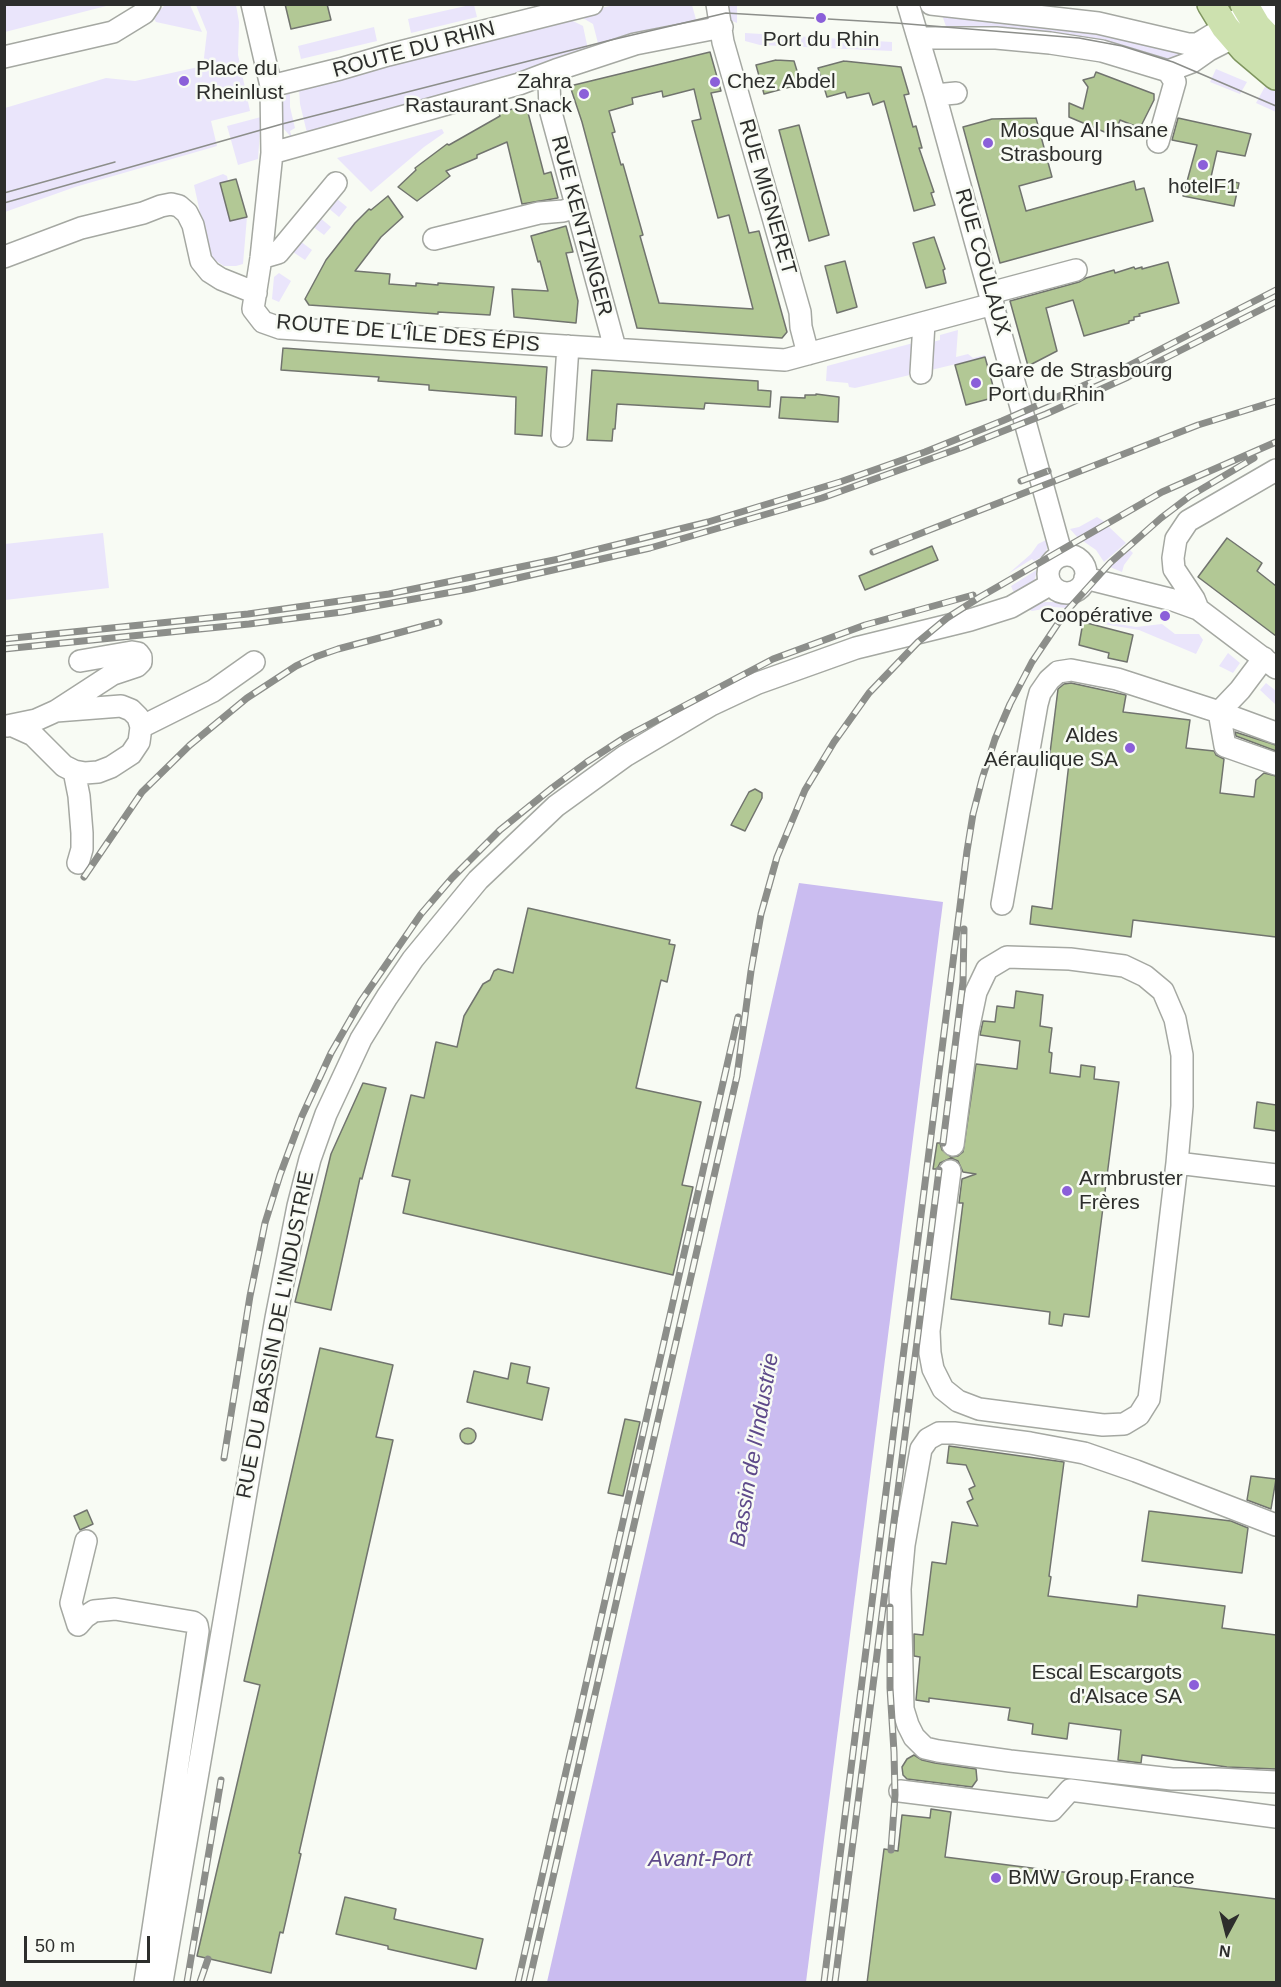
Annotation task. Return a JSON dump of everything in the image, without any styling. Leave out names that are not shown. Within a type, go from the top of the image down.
[{"type":"main road","points":[[1211,4],[1229,32],[1276,76]]},
{"type":"main road","points":[[1258,13],[1276,46]]},
{"type":"street","points":[[4,57],[113,32],[144,13],[150,4]]},
{"type":"street","points":[[252,4],[271,86],[272,153],[254,301]]},
{"type":"street","name":"ROUTE DU RHIN","points":[[271,86],[592,4]]},
{"type":"street","name":"RUE MIGNERET","points":[[717,4],[723,42],[800,312],[801,327],[808,354]]},
{"type":"street","name":"RUE COULAUX","points":[[908,4],[919,38],[946,94],[992,299],[1062,556]]},
{"type":"street","points":[[931,4],[1098,22],[1188,44],[1197,44],[1229,32]]},
{"type":"street","points":[[919,38],[996,38],[1050,43],[1102,51],[1168,71],[1192,62],[1229,32],[1258,13]]},
{"type":"street","points":[[272,153],[519,84],[635,44],[722,27]]},
{"type":"street","name":"RUE KENTZINGER","points":[[556,70],[549,83],[550,109],[615,348]]},
{"type":"street","points":[[1158,142],[1175,82],[1168,71]]},
{"type":"street","points":[[261,258],[278,254],[336,183]]},
{"type":"street","name":"ROUTE DE L'ÎLE DES ÉPIS","points":[[4,257],[81,228],[171,204],[179,206],[188,213],[201,261],[210,272],[254,301],[263,322],[280,328],[776,360],[795,359],[924,323],[1076,270]]},
{"type":"street","points":[[434,239],[539,213],[577,207]]},
{"type":"street","points":[[921,373],[924,323]]},
{"type":"street","name":"ROUTE DE L'ÎLE DES ÉPIS","points":[[562,436],[568,346]]},
{"type":"street","points":[[1198,609],[1174,569],[1176,538],[1188,521],[1276,470]]},
{"type":"street","points":[[1062,556],[1070,556],[1080,561],[1085,570],[1085,578],[1080,589],[1067,593],[1058,592],[1050,584],[1048,570],[1054,560],[1062,556]]},
{"type":"street","points":[[1085,578],[1173,600],[1198,609],[1270,663],[1240,690],[1255,738]]},
{"type":"street","name":"RUE DU BASSIN DE L'INDUSTRIE","points":[[162,1983],[276,1318],[298,1206],[310,1159],[326,1114],[362,1039],[387,997],[413,959],[478,880],[556,806],[625,756],[702,710],[758,683],[856,648],[931,630],[1011,606],[1050,584]]},
{"type":"street","points":[[56,711],[113,674],[137,666],[141,662],[141,657],[138,653],[132,652],[80,661]]},
{"type":"street","points":[[141,727],[213,691],[254,662]]},
{"type":"street","points":[[1002,904],[1037,704],[1040,693],[1058,672],[1071,669],[1117,679],[1255,738]]},
{"type":"street","points":[[121,706],[131,710],[138,717],[141,727],[139,742],[131,754],[111,767],[98,772],[86,773],[74,771],[57,761],[33,735],[9,726],[56,711],[121,706]]},
{"type":"street","points":[[74,771],[82,833],[82,849],[78,863]]},
{"type":"street","points":[[950,1171],[929,1331],[933,1369],[943,1389],[958,1401],[979,1409],[1103,1425],[1124,1424],[1139,1415],[1149,1400],[1182,1106],[1182,1055],[1175,1019],[1163,991],[1145,976],[1124,966],[1070,958],[1007,957],[987,969],[976,992],[968,1030],[953,1145]]},
{"type":"street","points":[[1177,1162],[1276,1175]]},
{"type":"street","points":[[1276,1525],[1136,1471],[1084,1454],[1030,1443],[939,1433],[928,1438],[921,1449],[904,1545],[900,1589],[903,1709],[914,1737],[925,1748],[938,1752],[1172,1779],[1237,1779],[1276,1782]]},
{"type":"street","points":[[86,1541],[71,1603],[78,1625],[94,1611],[115,1609],[194,1622],[198,1631],[145,1983]]},
{"type":"street","points":[[900,1791],[1052,1810],[1070,1790],[1276,1817]]},
{"type":"shaded area","points":[[5,4],[110,4],[110,5],[5,32]]},
{"type":"shaded area","points":[[165,5],[190,5],[202,32],[156,22],[153,17]]},
{"type":"shaded area","points":[[196,5],[236,5],[239,22],[238,55],[250,111],[211,121],[217,146],[75,187],[5,212],[5,108],[106,78],[135,81],[203,66],[207,32]]},
{"type":"shaded area","points":[[474,5],[477,17],[411,33],[408,19]]},
{"type":"shaded area","points":[[614,5],[692,5],[698,27],[600,51],[593,24],[576,14]]},
{"type":"shaded area","points":[[724,5],[737,5],[737,23],[730,20]]},
{"type":"shaded area","points":[[942,15],[1075,25],[1187,54],[1181,62],[948,32]]},
{"type":"shaded area","points":[[567,18],[583,26],[589,54],[308,137],[300,104],[299,88]]},
{"type":"shaded area","points":[[374,27],[377,41],[301,59],[298,46]]},
{"type":"shaded area","points":[[745,33],[892,42],[892,51],[760,45],[745,41]]},
{"type":"shaded area","points":[[1216,69],[1247,82],[1240,94],[1210,82]]},
{"type":"shaded area","points":[[1267,83],[1276,89],[1276,112],[1256,103]]},
{"type":"shaded area","points":[[290,91],[290,107],[295,128],[290,131],[292,138],[283,128],[282,116],[283,98]]},
{"type":"shaded area","points":[[261,117],[258,159],[238,165],[227,126]]},
{"type":"shaded area","points":[[442,129],[444,133],[371,192],[337,158]]},
{"type":"shaded area","points":[[223,174],[227,176],[228,181],[220,184],[230,221],[247,217],[243,264],[236,266],[224,266],[209,254],[194,185]]},
{"type":"shaded area","points":[[336,198],[347,207],[339,217],[327,207]]},
{"type":"shaded area","points":[[319,217],[331,227],[324,235],[312,226]]},
{"type":"shaded area","points":[[300,241],[312,250],[305,260],[293,252]]},
{"type":"shaded area","points":[[279,273],[291,281],[279,302],[272,299],[274,277]]},
{"type":"shaded area","points":[[958,330],[956,357],[968,354],[973,358],[985,355],[985,357],[927,371],[929,343],[940,340],[940,335]]},
{"type":"shaded area","points":[[917,342],[914,374],[855,388],[849,387],[848,383],[826,381],[827,366]]},
{"type":"shaded area","points":[[1097,517],[1105,522],[1078,538],[1070,529],[1079,527]]},
{"type":"shaded area","points":[[1108,526],[1126,543],[1104,562],[1096,550],[1083,541]]},
{"type":"shaded area","points":[[103,533],[109,588],[5,600],[5,544]]},
{"type":"shaded area","points":[[1050,538],[1045,555],[1034,561],[1032,559],[1008,574],[1031,554],[1038,544]]},
{"type":"shaded area","points":[[1130,550],[1133,553],[1122,572],[1110,567]]},
{"type":"shaded area","points":[[1038,569],[1034,581],[1014,593],[1011,586]]},
{"type":"shaded area","points":[[1045,602],[1069,604],[1066,608],[1054,607],[1032,611],[1025,608]]},
{"type":"shaded area","points":[[1068,615],[1136,627],[1162,624],[1175,634],[1199,634],[1203,640],[1196,654],[1139,630],[1067,618]]},
{"type":"shaded area","points":[[1228,653],[1240,663],[1233,673],[1219,666]]},
{"type":"shaded area","points":[[1266,683],[1276,691],[1276,705],[1260,690]]},
{"type":"water","name":"Avant-Port","points":[[799,883],[943,902],[806,1982],[547,1982]]},
{"type":"building","points":[[285,4],[327,4],[331,20],[291,29]]},
{"type":"building","points":[[710,52],[721,91],[711,93],[749,233],[759,231],[787,332],[782,338],[637,328],[582,122],[570,86]],"holes":[[[694,89],[701,119],[692,121],[718,218],[729,215],[753,309],[659,303],[640,236],[643,235],[612,133],[615,132],[609,111],[633,104],[632,98],[662,91],[663,97]]]},
{"type":"building","points":[[776,60],[794,61],[801,84],[764,94],[756,65]]},
{"type":"building","points":[[844,61],[901,67],[909,94],[904,95],[913,127],[916,126],[922,148],[919,148],[934,192],[931,193],[935,205],[914,211],[884,101],[873,105],[869,93],[847,98],[845,92],[827,97],[818,68]]},
{"type":"building","points":[[1096,72],[1154,94],[1154,100],[1140,128],[1120,120],[1114,136],[1069,117],[1069,103],[1083,109],[1088,87],[1083,80],[1094,77]]},
{"type":"building","points":[[526,105],[544,174],[551,172],[558,198],[522,204],[507,142],[446,171],[450,176],[417,201],[398,187],[416,170],[415,168],[447,144],[449,145],[500,116],[499,113]]},
{"type":"building","points":[[1036,118],[1052,177],[1019,186],[1026,211],[1134,181],[1136,190],[1144,188],[1153,221],[1000,263],[963,127],[992,119]]},
{"type":"building","name":"hotelF1","points":[[1178,118],[1251,134],[1245,156],[1217,151],[1211,177],[1239,183],[1234,206],[1183,196],[1197,145],[1172,140]]},
{"type":"building","points":[[799,125],[829,235],[809,241],[779,130]]},
{"type":"building","points":[[236,179],[247,217],[230,221],[220,183]]},
{"type":"building","points":[[388,196],[403,217],[381,237],[355,271],[390,274],[389,284],[416,286],[416,283],[438,285],[438,283],[494,287],[490,315],[438,312],[438,314],[309,305],[305,299],[326,260],[355,223],[369,209],[371,210]]},
{"type":"building","points":[[566,226],[573,252],[566,253],[578,301],[576,323],[514,317],[512,289],[548,291],[531,236]]},
{"type":"building","points":[[934,237],[945,269],[943,270],[946,283],[926,288],[913,243]]},
{"type":"building","points":[[845,261],[857,307],[837,313],[825,266]]},
{"type":"building","points":[[1168,262],[1179,303],[1139,314],[1140,316],[1134,317],[1134,320],[1129,323],[1084,336],[1073,300],[1046,308],[1057,351],[1028,366],[1010,301],[1114,270],[1115,273],[1134,267],[1135,269],[1142,267],[1142,269]]},
{"type":"building","points":[[283,348],[547,367],[542,436],[515,434],[516,397],[429,390],[429,385],[378,381],[379,377],[281,370]]},
{"type":"building","name":"Gare de Strasbourg Port du Rhin","points":[[985,357],[996,397],[966,405],[955,365]]},
{"type":"building","points":[[592,370],[758,381],[758,390],[771,391],[770,407],[705,403],[704,409],[617,404],[612,441],[587,440]]},
{"type":"building","points":[[805,395],[839,397],[838,422],[779,418],[781,397],[805,398]]},
{"type":"building","points":[[1227,538],[1262,563],[1257,571],[1276,586],[1276,636],[1198,577]]},
{"type":"building","points":[[932,546],[938,560],[865,590],[859,576]]},
{"type":"building","points":[[1083,622],[1133,635],[1127,662],[1108,658],[1109,653],[1079,645]]},
{"type":"building","points":[[1071,683],[1126,695],[1123,712],[1190,720],[1186,748],[1214,751],[1216,755],[1224,759],[1220,793],[1254,797],[1256,780],[1264,773],[1276,776],[1276,937],[1133,920],[1131,937],[1030,924],[1032,906],[1052,909],[1069,763],[1049,761],[1058,689],[1064,684]]},
{"type":"building","points":[[1235,732],[1276,745],[1276,751],[1236,736]]},
{"type":"building","points":[[755,789],[762,793],[762,798],[745,831],[731,825],[749,792]]},
{"type":"building","points":[[528,908],[670,940],[669,944],[675,945],[667,982],[661,980],[636,1088],[701,1102],[682,1185],[693,1187],[673,1275],[403,1213],[410,1180],[392,1176],[411,1095],[424,1098],[436,1042],[457,1047],[464,1016],[483,984],[490,980],[494,971],[498,969],[513,973]]},
{"type":"building","points":[[1016,991],[1043,995],[1040,1026],[1052,1028],[1049,1052],[1052,1053],[1050,1073],[1080,1077],[1081,1065],[1095,1067],[1094,1079],[1119,1082],[1089,1317],[1064,1314],[1062,1326],[1049,1324],[1050,1312],[951,1299],[963,1203],[959,1203],[962,1179],[976,1174],[963,1172],[958,1161],[951,1158],[940,1163],[937,1169],[933,1169],[937,1143],[940,1143],[942,1150],[951,1157],[963,1152],[976,1064],[1017,1069],[1020,1041],[980,1035],[983,1021],[995,1022],[997,1006],[1014,1008]]},
{"type":"building","points":[[363,1083],[386,1088],[362,1179],[360,1178],[331,1310],[295,1302],[331,1154]]},
{"type":"building","points":[[1257,1102],[1276,1105],[1276,1131],[1254,1128]]},
{"type":"building","points":[[320,1348],[393,1365],[376,1437],[393,1440],[299,1853],[301,1854],[283,1933],[280,1932],[271,1973],[197,1956],[260,1685],[244,1681]]},
{"type":"building","points":[[511,1363],[530,1367],[527,1383],[549,1388],[542,1420],[467,1402],[474,1371],[508,1379]]},
{"type":"building","points":[[625,1419],[640,1422],[623,1496],[608,1493]]},
{"type":"building","points":[[468,1428],[476,1436],[468,1444],[460,1436]]},
{"type":"building","points":[[949,1446],[1064,1462],[1048,1596],[1137,1607],[1138,1595],[1225,1606],[1222,1628],[1276,1635],[1276,1769],[1227,1767],[1142,1755],[1141,1763],[1118,1760],[1121,1730],[1069,1723],[1067,1739],[1032,1734],[1033,1724],[1008,1720],[1010,1708],[929,1698],[929,1702],[916,1700],[920,1657],[914,1656],[914,1634],[923,1635],[932,1562],[946,1564],[952,1522],[978,1526],[967,1502],[973,1499],[969,1489],[975,1486],[966,1465],[947,1463]]},
{"type":"building","points":[[1251,1476],[1276,1479],[1271,1509],[1247,1500]]},
{"type":"building","points":[[87,1510],[93,1524],[80,1530],[74,1516]]},
{"type":"building","points":[[1149,1511],[1231,1521],[1248,1528],[1242,1573],[1142,1561]]},
{"type":"building","points":[[914,1755],[922,1760],[935,1763],[976,1769],[977,1780],[972,1787],[907,1779],[903,1775],[902,1767],[907,1759]]},
{"type":"building","name":"BMW Group France","points":[[931,1809],[951,1812],[945,1857],[1276,1899],[1276,1983],[867,1983],[884,1849],[898,1851],[902,1815],[930,1818]]},
{"type":"building","points":[[345,1897],[396,1909],[394,1919],[483,1939],[476,1969],[388,1949],[388,1946],[336,1934]]},
{"type":"tram line","points":[[4,203],[282,124],[726,13],[896,23],[1079,38],[1122,46],[1173,62],[1276,106]]},
{"type":"tram line","points":[[4,193],[115,162]]},
{"type":"railway","points":[[4,639],[248,614],[389,594],[559,559],[708,522],[840,482],[925,452],[1002,421],[1124,368],[1276,290]]},
{"type":"railway","points":[[4,649],[249,624],[342,612],[469,589],[650,548],[822,498],[963,447],[1046,414],[1128,377],[1276,302]]},
{"type":"railway","points":[[873,552],[1198,425],[1276,401]]},
{"type":"railway","points":[[529,1982],[737,1076],[761,914],[777,857],[805,790],[834,742],[869,693],[918,642],[947,618],[1162,492],[1276,442]]},
{"type":"railway","points":[[824,1982],[967,851],[982,779],[995,739],[1010,704],[1032,662],[1065,613],[1110,563],[1161,518],[1190,496],[1254,458]]},
{"type":"railway","points":[[1021,481],[1048,471]]},
{"type":"railway","points":[[224,1458],[250,1296],[265,1223],[302,1116],[331,1053],[361,1001],[421,914],[452,878],[500,830],[587,762],[627,736],[773,659],[865,625],[973,595]]},
{"type":"railway","points":[[84,877],[142,792],[190,745],[247,698],[296,666],[315,657],[439,622]]},
{"type":"railway","points":[[943,1143],[963,982],[964,929]]},
{"type":"railway","points":[[518,1982],[738,1017]]},
{"type":"railway","points":[[835,1982],[939,1170]]},
{"type":"railway","points":[[890,1607],[890,1688],[895,1795],[891,1850]]},
{"type":"railway","points":[[187,1982],[221,1780]]},
{"type":"railway","points":[[200,1982],[208,1959]]},
{"type":"place","name":"Port du Rhin","points":[[821,18]]},
{"type":"place","name":"Place du Rheinlust","points":[[184,81]]},
{"type":"place","name":"Chez Abdel","points":[[715,82]]},
{"type":"place","name":"Zahra Rastaurant Snack","points":[[584,94]]},
{"type":"place","name":"Mosque Al Ihsane Strasbourg","points":[[988,143]]},
{"type":"place","name":"hotelF1","points":[[1203,165]]},
{"type":"place","name":"Gare de Strasbourg Port du Rhin","points":[[976,383]]},
{"type":"place","name":"Coopérative","points":[[1165,616]]},
{"type":"place","name":"Aldes Aéraulique SA","points":[[1130,748]]},
{"type":"place","name":"Armbruster Frères","points":[[1067,1191]]},
{"type":"place","name":"Escal Escargots d'Alsace SA","points":[[1194,1685]]},
{"type":"place","name":"BMW Group France","points":[[996,1878]]},
{"type":"water label","name":"Bassin de l'Industrie","points":[[755,1450]]}]
